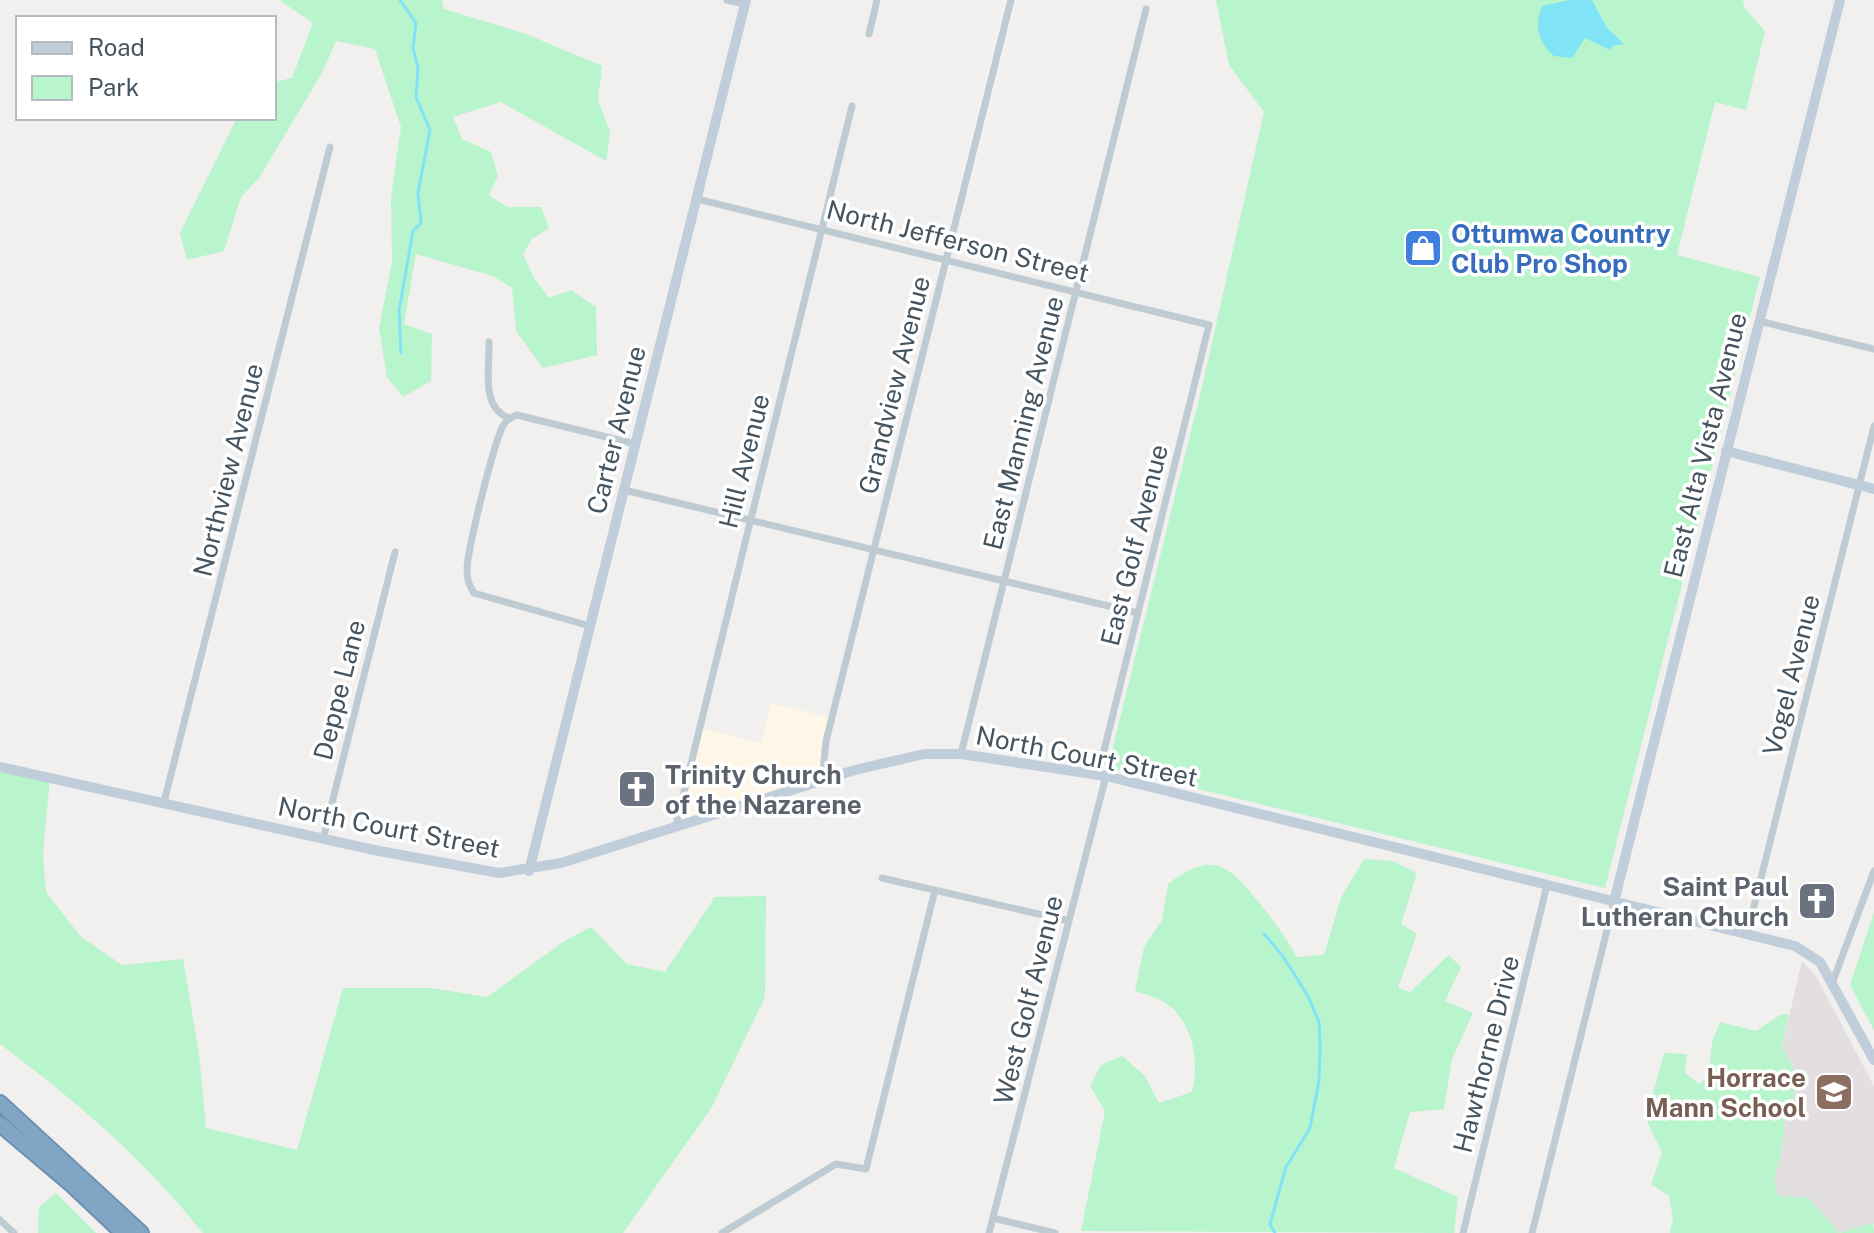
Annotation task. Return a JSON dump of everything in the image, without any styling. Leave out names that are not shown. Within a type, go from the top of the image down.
[{"type":"highway","points":[[0,1103],[141,1233]]},
{"type":"highway","points":[[0,1124],[59,1172],[123,1233]]},
{"type":"main road","name":"East Alta Vista Avenue","points":[[1614,902],[1840,0]]},
{"type":"main road","name":"Carter Avenue","points":[[529,871],[746,2]]},
{"type":"main road","points":[[1726,451],[1874,489]]},
{"type":"main road","name":"North Court Street","points":[[0,767],[481,872],[529,871],[907,757],[961,754],[1102,776],[1747,934],[1808,953],[1833,981],[1874,1060]]},
{"type":"street","points":[[727,0],[746,2]]},
{"type":"street","points":[[869,34],[877,0]]},
{"type":"street","name":"Grandview Avenue","points":[[822,782],[826,741],[1011,0]]},
{"type":"street","name":"East Manning Avenue","points":[[961,754],[1146,9]]},
{"type":"street","name":"Hill Avenue","points":[[676,825],[852,106]]},
{"type":"street","name":"Northview Avenue","points":[[164,802],[330,147]]},
{"type":"street","name":"North Jefferson Street","points":[[697,199],[1209,325]]},
{"type":"street","points":[[1759,321],[1874,349]]},
{"type":"street","name":"East Golf Avenue","points":[[1102,776],[1138,613],[1209,325]]},
{"type":"street","points":[[489,342],[490,404],[496,413],[509,418]]},
{"type":"street","points":[[590,626],[483,598],[474,593],[467,582],[466,567],[502,427],[509,418],[517,415],[635,444]]},
{"type":"street","name":"Vogel Avenue","points":[[1747,934],[1874,426]]},
{"type":"street","points":[[624,490],[1138,613]]},
{"type":"street","name":"Deppe Lane","points":[[323,839],[395,552]]},
{"type":"street","name":"West Golf Avenue","points":[[989,1233],[1069,921],[1102,776]]},
{"type":"street","points":[[1833,981],[1874,871]]},
{"type":"street","points":[[882,878],[1069,921]]},
{"type":"street","name":"Hawthorne Drive","points":[[1463,1233],[1547,885]]},
{"type":"street","points":[[722,1233],[836,1164],[866,1169],[935,890]]},
{"type":"street","points":[[1532,1233],[1614,902]]},
{"type":"street","points":[[993,1218],[1055,1233]]},
{"type":"street","points":[[0,1220],[14,1233]]},
{"type":"shaded area","points":[[771,703],[832,718],[822,782],[676,825],[699,727],[761,743]]},
{"type":"shaded area","name":"Horrace Mann School","points":[[1802,961],[1816,976],[1874,1086],[1874,1224],[1839,1233],[1809,1198],[1778,1197],[1774,1177],[1781,1155],[1785,1120],[1794,1097],[1796,1074],[1782,1046]]},
{"type":"green space","points":[[279,0],[442,0],[444,9],[526,34],[602,66],[598,100],[610,132],[606,161],[501,102],[453,117],[462,139],[491,152],[498,176],[489,195],[507,207],[541,207],[549,228],[532,239],[523,254],[534,278],[549,298],[571,290],[596,307],[597,355],[543,368],[516,331],[512,288],[493,276],[416,254],[404,324],[432,334],[431,381],[403,397],[387,377],[379,328],[392,262],[391,197],[401,127],[375,49],[336,41],[323,71],[259,178],[241,197],[224,251],[187,260],[180,233],[236,120],[276,120],[276,82],[292,78],[313,23]]},
{"type":"green space","points":[[1216,0],[1743,0],[1744,7],[1765,31],[1746,110],[1715,102],[1677,255],[1760,277],[1605,888],[1108,767],[1202,387],[1264,112],[1229,65]]},
{"type":"green space","points":[[0,767],[50,778],[43,852],[46,892],[81,937],[122,965],[183,959],[199,1053],[206,1128],[297,1150],[343,988],[431,988],[487,997],[566,940],[591,927],[627,964],[665,972],[715,897],[766,896],[765,997],[712,1107],[623,1233],[203,1233],[157,1180],[108,1132],[0,1044]]},
{"type":"green space","points":[[1364,859],[1393,861],[1417,873],[1401,924],[1417,934],[1398,988],[1410,992],[1449,955],[1461,967],[1445,1001],[1473,1013],[1452,1059],[1444,1109],[1410,1112],[1394,1168],[1458,1197],[1454,1233],[1081,1231],[1105,1111],[1090,1086],[1101,1065],[1122,1056],[1145,1076],[1159,1103],[1192,1092],[1194,1056],[1182,1019],[1164,1002],[1135,991],[1144,947],[1162,920],[1168,884],[1183,874],[1207,865],[1227,870],[1263,907],[1297,957],[1324,955],[1341,898]]},
{"type":"green space","points":[[1874,912],[1874,1030],[1850,985]]},
{"type":"green space","points":[[1789,1014],[1782,1046],[1796,1074],[1794,1097],[1785,1120],[1781,1155],[1774,1177],[1778,1196],[1809,1198],[1839,1233],[1670,1233],[1673,1219],[1669,1196],[1651,1184],[1662,1153],[1646,1119],[1664,1053],[1687,1054],[1685,1073],[1699,1084],[1709,1077],[1712,1042],[1720,1022],[1756,1031],[1780,1015]]},
{"type":"green space","points":[[56,1193],[96,1233],[38,1233],[39,1207]]},
{"type":"green space","points":[[1873,1223],[1874,1233],[1839,1233]]},
{"type":"water","points":[[1570,0],[1592,0],[1607,28],[1624,44],[1612,46],[1610,50],[1585,38],[1572,58],[1554,56],[1539,33],[1542,6]]},
{"type":"waterway","points":[[400,0],[416,23],[413,48],[418,68],[416,97],[430,130],[418,193],[421,223],[413,231],[399,311],[401,353]]},
{"type":"waterway","points":[[1264,934],[1282,955],[1308,996],[1319,1022],[1320,1046],[1319,1081],[1310,1128],[1286,1167],[1270,1224],[1275,1233]]},
{"type":"place","name":"Ottumwa Country Club Pro Shop","points":[[1423,248]]},
{"type":"place","name":"Trinity Church of the Nazarene","points":[[637,789]]},
{"type":"place","name":"Saint Paul Lutheran Church","points":[[1817,901]]},
{"type":"place","name":"Horrace Mann School","points":[[1834,1092]]}]
